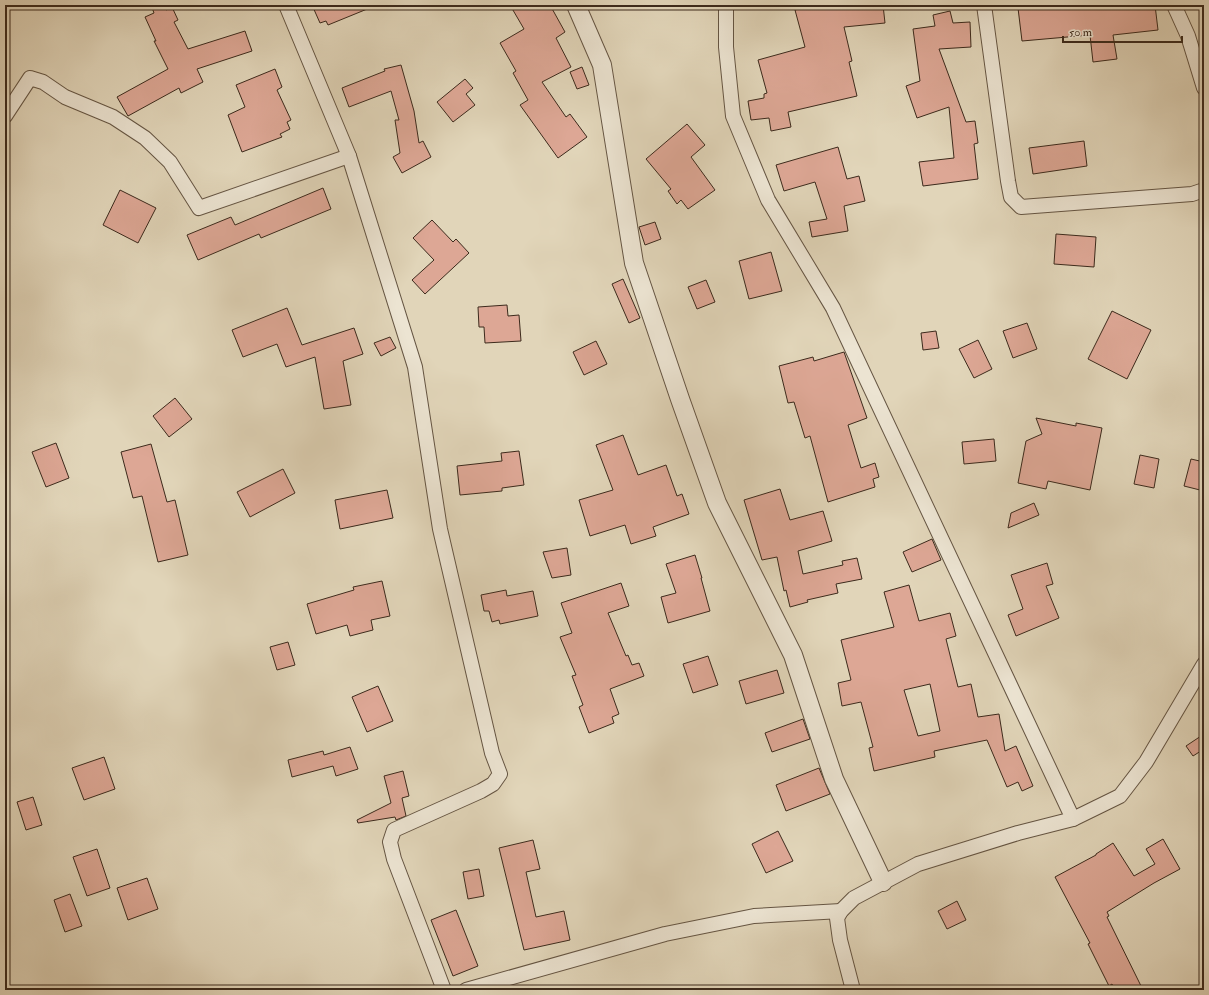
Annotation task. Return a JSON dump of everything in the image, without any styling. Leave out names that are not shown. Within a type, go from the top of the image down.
[{"type":"street","points":[[286,5],[349,156],[415,366],[440,529],[492,753],[500,774],[493,784],[481,791],[394,830],[390,842],[394,859],[444,990]]},
{"type":"street","points":[[576,5],[602,65],[634,262],[683,406],[717,503],[793,655],[834,779],[883,882]]},
{"type":"street","points":[[726,5],[726,48],[733,116],[768,200],[833,308],[1073,819]]},
{"type":"street","points":[[984,5],[1008,181],[1011,197],[1021,207],[1192,194],[1204,190]]},
{"type":"street","points":[[1174,5],[1188,36],[1204,88]]},
{"type":"street","points":[[5,116],[30,78],[43,82],[65,97],[113,117],[144,138],[170,162],[199,208],[349,156]]},
{"type":"street","points":[[853,990],[840,940],[837,918],[841,911],[854,898],[918,864],[1073,819],[1120,796],[1146,762],[1204,664]]},
{"type":"street","points":[[466,990],[665,934],[754,916],[841,911]]},
{"type":"building","points":[[151,5],[164,5],[166,10],[172,7],[178,20],[174,22],[188,49],[245,31],[252,51],[197,69],[203,82],[181,93],[179,88],[128,116],[117,97],[168,69],[154,41],[156,41],[145,17],[154,13]]},
{"type":"building","points":[[312,5],[377,5],[328,25],[326,21],[320,23]]},
{"type":"building","points":[[510,5],[550,5],[565,32],[556,38],[571,67],[542,82],[566,117],[570,114],[587,137],[558,158],[520,105],[528,100],[513,73],[516,71],[500,43],[524,29]]},
{"type":"building","points":[[814,5],[883,5],[885,23],[844,27],[852,61],[849,62],[857,96],[788,112],[791,127],[771,131],[769,118],[751,120],[748,101],[764,98],[764,94],[767,93],[758,60],[805,47],[795,10]]},
{"type":"building","points":[[1051,5],[1155,5],[1158,30],[1113,35],[1117,59],[1093,62],[1090,35],[1022,41],[1018,8]]},
{"type":"building","points":[[950,11],[953,23],[970,22],[971,47],[939,49],[966,122],[975,121],[978,143],[974,144],[978,179],[923,186],[919,162],[954,158],[949,107],[917,118],[906,86],[920,81],[913,29],[935,26],[933,15]]},
{"type":"building","points":[[401,65],[414,111],[419,143],[423,141],[431,157],[402,173],[393,157],[400,153],[395,120],[399,120],[391,91],[349,107],[342,88],[385,71],[384,69]]},
{"type":"building","points":[[582,67],[589,85],[577,89],[570,72]]},
{"type":"building","points":[[275,69],[282,87],[277,90],[291,120],[287,122],[290,129],[280,134],[282,137],[242,152],[228,115],[245,107],[236,85]]},
{"type":"building","points":[[465,79],[473,88],[466,94],[475,105],[453,122],[437,102]]},
{"type":"building","points":[[687,124],[705,145],[691,157],[715,190],[688,209],[681,200],[677,204],[668,191],[671,189],[646,159]]},
{"type":"building","points":[[1084,141],[1087,166],[1033,174],[1029,148]]},
{"type":"building","points":[[838,147],[847,179],[859,176],[865,201],[844,206],[848,231],[812,237],[809,222],[827,219],[815,182],[784,191],[776,165]]},
{"type":"building","points":[[323,188],[331,209],[261,238],[259,234],[198,260],[187,235],[231,217],[235,225]]},
{"type":"building","points":[[120,190],[156,208],[138,243],[103,225]]},
{"type":"building","points":[[432,220],[453,242],[456,239],[469,253],[425,294],[412,280],[434,260],[413,238]]},
{"type":"building","points":[[655,222],[661,239],[645,245],[639,227]]},
{"type":"building","points":[[1056,234],[1096,237],[1094,267],[1054,264]]},
{"type":"building","points":[[771,252],[782,291],[749,299],[739,261]]},
{"type":"building","points":[[623,279],[640,318],[629,323],[612,284]]},
{"type":"building","points":[[706,280],[715,302],[697,309],[688,287]]},
{"type":"building","points":[[507,305],[508,316],[519,315],[521,341],[485,343],[484,327],[479,327],[478,307]]},
{"type":"building","points":[[287,308],[302,345],[354,328],[363,354],[343,361],[351,405],[324,409],[315,357],[286,367],[277,344],[243,357],[232,330]]},
{"type":"building","points":[[1112,311],[1151,330],[1127,379],[1088,359]]},
{"type":"building","points":[[1027,323],[1037,349],[1013,358],[1003,331]]},
{"type":"building","points":[[936,331],[939,348],[923,350],[921,333]]},
{"type":"building","points":[[390,337],[396,348],[381,356],[374,343]]},
{"type":"building","points":[[978,340],[992,369],[974,378],[959,349]]},
{"type":"building","points":[[596,341],[607,364],[584,375],[573,352]]},
{"type":"building","points":[[844,352],[867,418],[848,425],[861,468],[875,463],[879,477],[873,479],[875,487],[828,502],[810,436],[805,438],[794,402],[788,403],[779,366],[813,357],[814,361]]},
{"type":"building","points":[[175,398],[192,419],[169,437],[153,416]]},
{"type":"building","points":[[1036,418],[1076,426],[1076,423],[1102,428],[1090,490],[1048,481],[1046,489],[1018,483],[1026,441],[1042,434]]},
{"type":"building","points":[[623,435],[638,475],[666,465],[677,496],[682,494],[689,514],[653,527],[656,536],[631,544],[625,525],[590,536],[579,500],[613,490],[596,445]]},
{"type":"building","points":[[994,439],[996,461],[964,464],[962,442]]},
{"type":"building","points":[[56,443],[69,478],[46,487],[32,452]]},
{"type":"building","points":[[151,444],[167,502],[175,500],[188,555],[158,562],[142,496],[133,498],[121,452]]},
{"type":"building","points":[[519,451],[524,485],[502,488],[502,491],[460,495],[457,466],[502,461],[501,453]]},
{"type":"building","points":[[1140,455],[1159,459],[1154,488],[1134,484]]},
{"type":"building","points":[[1191,459],[1204,462],[1204,491],[1184,486]]},
{"type":"building","points":[[283,469],[295,493],[250,517],[237,492]]},
{"type":"building","points":[[780,489],[790,520],[823,511],[832,541],[798,551],[803,574],[843,565],[842,561],[857,558],[862,579],[836,584],[838,593],[807,600],[808,602],[790,607],[786,590],[784,591],[777,557],[762,560],[744,500]]},
{"type":"building","points":[[387,490],[393,518],[340,529],[335,500]]},
{"type":"building","points":[[1034,503],[1039,515],[1008,528],[1011,513]]},
{"type":"building","points":[[932,539],[941,560],[912,572],[903,552]]},
{"type":"building","points":[[567,548],[571,575],[552,578],[543,552]]},
{"type":"building","points":[[695,555],[710,611],[668,623],[661,597],[676,593],[666,564]]},
{"type":"building","points":[[1047,563],[1053,584],[1046,586],[1059,618],[1016,636],[1008,615],[1023,609],[1011,575]]},
{"type":"building","points":[[382,581],[390,616],[371,620],[373,630],[350,636],[347,625],[316,634],[307,604],[354,590],[353,587]]},
{"type":"building","points":[[621,583],[629,606],[608,613],[626,656],[628,655],[632,665],[639,663],[644,676],[610,689],[619,714],[612,717],[614,723],[589,733],[579,707],[583,705],[572,676],[576,675],[560,637],[572,633],[561,603]]},
{"type":"building","points":[[909,585],[919,621],[950,613],[956,636],[946,639],[958,687],[971,684],[978,717],[999,714],[1005,751],[1016,746],[1033,786],[1022,791],[1018,782],[1007,787],[987,740],[934,751],[935,757],[874,771],[869,748],[873,747],[861,702],[842,706],[838,683],[851,680],[841,640],[894,627],[884,592]],"holes":[[[930,684],[940,731],[918,736],[904,690]]]},
{"type":"building","points":[[506,590],[507,596],[533,591],[538,616],[500,624],[499,620],[492,622],[489,611],[484,611],[481,595]]},
{"type":"building","points":[[288,642],[295,665],[277,670],[270,647]]},
{"type":"building","points":[[708,656],[718,685],[693,693],[683,664]]},
{"type":"building","points":[[777,670],[784,693],[746,704],[739,681]]},
{"type":"building","points":[[378,686],[393,721],[367,732],[352,697]]},
{"type":"building","points":[[803,719],[810,739],[772,752],[765,733]]},
{"type":"building","points":[[1204,734],[1204,749],[1193,756],[1186,746]]},
{"type":"building","points":[[350,747],[358,769],[336,776],[333,766],[292,777],[288,760],[323,751],[324,755]]},
{"type":"building","points":[[104,757],[115,789],[84,800],[72,768]]},
{"type":"building","points":[[819,768],[830,794],[786,811],[776,785]]},
{"type":"building","points":[[403,771],[409,796],[402,798],[406,816],[396,820],[395,817],[358,823],[357,820],[391,803],[384,776]]},
{"type":"building","points":[[33,797],[42,825],[26,830],[17,802]]},
{"type":"building","points":[[778,831],[793,861],[766,873],[752,844]]},
{"type":"building","points":[[1163,839],[1180,869],[1107,912],[1109,916],[1107,917],[1143,990],[1115,990],[1112,984],[1109,986],[1088,944],[1090,943],[1055,877],[1096,855],[1113,843],[1134,876],[1155,864],[1146,849]]},
{"type":"building","points":[[533,840],[540,869],[526,872],[536,917],[564,911],[570,940],[524,950],[499,848]]},
{"type":"building","points":[[97,849],[110,888],[87,896],[73,857]]},
{"type":"building","points":[[479,869],[484,896],[468,899],[463,872]]},
{"type":"building","points":[[147,878],[158,909],[128,920],[117,888]]},
{"type":"building","points":[[70,894],[82,926],[65,932],[54,900]]},
{"type":"building","points":[[957,901],[966,920],[947,929],[938,911]]},
{"type":"building","points":[[456,910],[478,966],[453,976],[431,920]]}]
